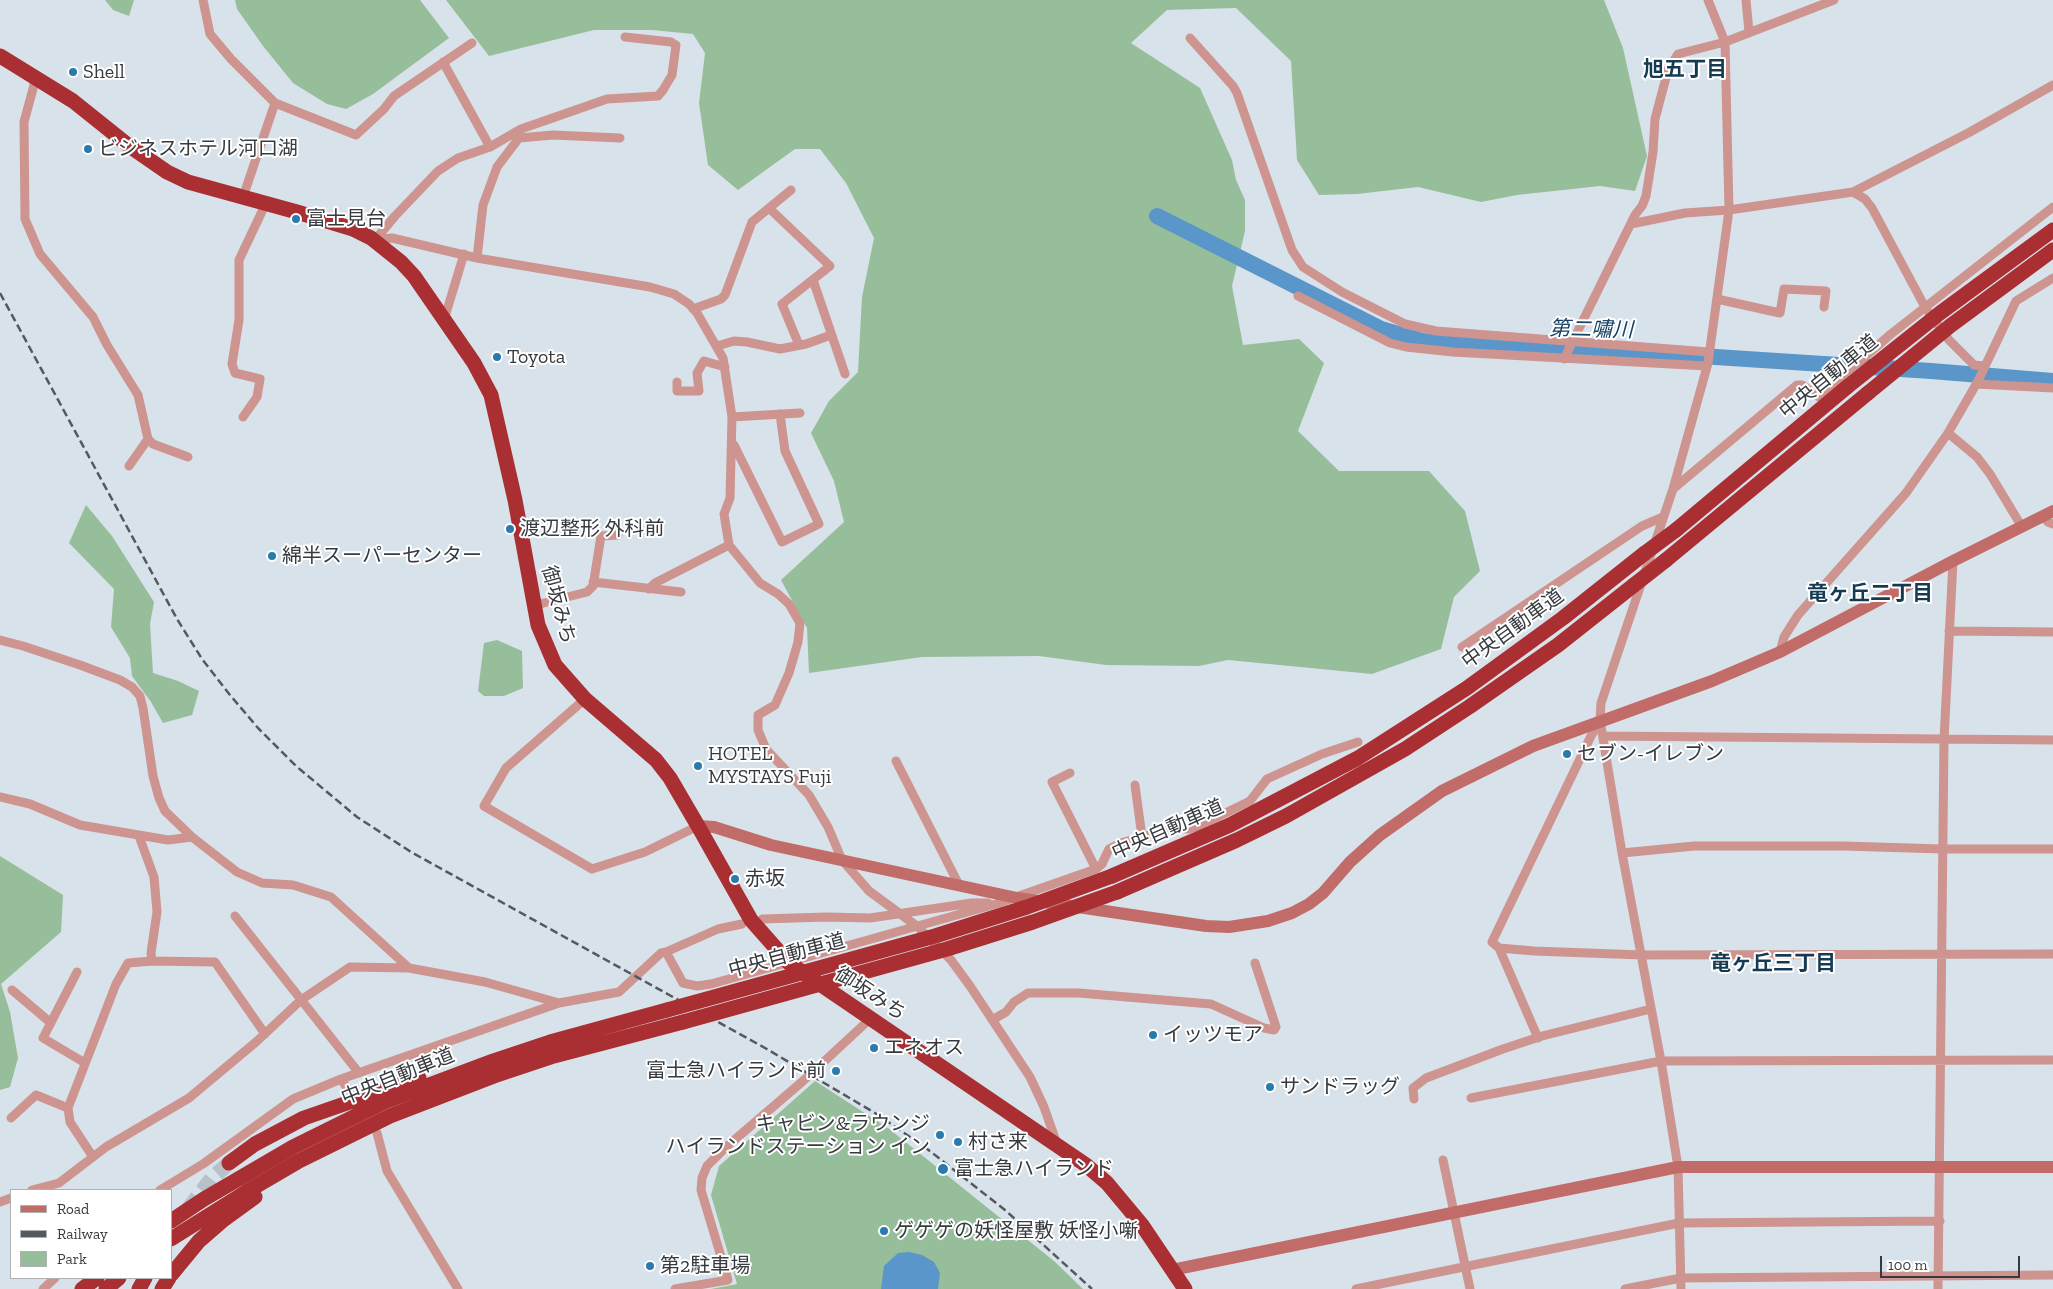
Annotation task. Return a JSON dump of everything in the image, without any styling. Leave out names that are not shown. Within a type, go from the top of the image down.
[{"type":"highway","name":"御坂みち","points":[[0,56],[88,112],[128,145],[167,172],[188,182],[336,223],[375,240],[401,262],[444,320],[483,378],[491,395],[515,500],[527,570],[536,605],[538,625],[555,665],[585,699],[656,760],[670,778],[751,920],[789,963],[1057,1144],[1107,1183],[1142,1225],[1185,1289]]},
{"type":"highway","name":"中央自動車道","points":[[172,1220],[225,1186],[293,1147],[384,1102],[493,1061],[606,1026],[934,936],[1027,907],[1112,876],[1230,825],[1358,758],[1467,688],[1563,618],[1676,530],[1940,312],[2053,230]]},
{"type":"highway","name":"中央自動車道","points":[[172,1238],[232,1200],[291,1166],[390,1116],[494,1076],[554,1056],[948,948],[1032,922],[1118,892],[1228,844],[1286,816],[1405,749],[1469,707],[1558,644],[1666,560],[1950,326],[2053,250]]},
{"type":"highway","points":[[230,1163],[280,1130],[331,1108],[516,1046],[562,1034],[606,1026]]},
{"type":"highway","points":[[172,1274],[198,1241],[247,1202],[390,1116]]},
{"type":"highway","points":[[82,1289],[96,1279]]},
{"type":"highway","points":[[106,1289],[118,1279]]},
{"type":"street","points":[[203,0],[210,34],[231,59],[276,102],[356,135],[384,109],[394,96],[472,42]]},
{"type":"street","points":[[1681,1289],[1678,1167],[1600,720],[1601,703],[1673,489],[1710,352],[1729,210],[1726,42],[1708,0]]},
{"type":"street","points":[[1746,0],[1749,32]]},
{"type":"street","points":[[1565,357],[1646,196],[1653,152],[1655,119],[1668,70],[1678,54],[1726,42],[1834,0]]},
{"type":"street","points":[[375,240],[438,171],[458,158],[490,147],[520,129],[607,99],[658,96],[672,75],[676,45],[671,42],[625,37]]},
{"type":"street","points":[[1190,38],[1233,86],[1237,93],[1292,250],[1303,267],[1355,299],[1405,324],[1436,331],[1572,343],[1710,352]]},
{"type":"street","points":[[443,62],[490,147]]},
{"type":"street","points":[[37,79],[24,122],[25,219],[40,254],[94,317],[107,345],[138,395],[148,439],[153,444],[188,458]]},
{"type":"street","points":[[1631,224],[1685,213],[1729,210],[1854,192],[1970,132],[2053,85]]},
{"type":"street","points":[[243,197],[276,102]]},
{"type":"street","points":[[477,258],[483,205],[497,167],[518,138],[553,135],[620,138]]},
{"type":"street","points":[[693,309],[721,299],[725,295],[752,222],[791,190]]},
{"type":"street","points":[[1854,192],[1865,199],[1872,208],[1925,307],[1949,340],[1974,365],[1984,368]]},
{"type":"street","points":[[243,417],[257,397],[260,379],[236,373],[232,364],[239,320],[239,260],[266,203]]},
{"type":"street","points":[[1673,489],[1797,385],[1802,385],[1819,397],[1925,307],[2053,207]]},
{"type":"street","points":[[770,209],[830,266],[782,304],[799,345]]},
{"type":"street","points":[[375,240],[392,238],[477,258],[650,287],[674,294],[693,309],[723,358],[732,417],[730,498],[724,514],[729,545],[760,583],[778,594],[789,604],[800,623],[798,642],[789,673],[775,705],[758,715],[758,730],[766,749],[809,795],[828,827],[842,860],[868,891],[918,926],[950,960],[1030,1077],[1044,1107],[1057,1144]]},
{"type":"street","points":[[444,320],[464,254]]},
{"type":"street","points":[[1780,652],[1784,637],[1798,615],[1906,493],[1948,433],[1977,383],[2016,301],[2053,278]]},
{"type":"street","points":[[813,280],[845,374]]},
{"type":"street","points":[[1717,299],[1780,313],[1784,289],[1826,292],[1824,307]]},
{"type":"street","points":[[1298,296],[1390,343],[1406,347],[1453,352],[1707,365]]},
{"type":"street","points":[[717,346],[734,341],[762,344],[780,349],[831,335]]},
{"type":"street","points":[[677,382],[677,390],[699,391],[697,374],[704,361],[724,367]]},
{"type":"street","points":[[1977,383],[2053,388]]},
{"type":"street","points":[[732,417],[800,413]]},
{"type":"street","points":[[732,443],[782,542],[819,524],[785,451],[780,414]]},
{"type":"street","points":[[1948,433],[1977,457],[1990,474],[2022,527]]},
{"type":"street","points":[[129,466],[148,439]]},
{"type":"street","points":[[1462,647],[1642,526],[1663,517]]},
{"type":"street","points":[[585,699],[506,768],[484,806],[592,869],[645,852],[698,826],[714,827],[771,845],[1017,898],[1229,928],[1268,921],[1292,913],[1309,904],[1323,893],[1350,862],[1380,835],[1442,791],[1532,746],[1600,720],[1712,682],[1780,652],[1953,561],[2022,527],[2050,517]]},
{"type":"street","points":[[536,605],[587,592],[593,586],[601,536],[618,535]]},
{"type":"street","points":[[649,589],[655,582],[729,545]]},
{"type":"street","points":[[1938,1289],[1944,740],[1953,561]]},
{"type":"street","points":[[593,582],[681,592]]},
{"type":"street","points":[[1950,631],[2053,632]]},
{"type":"street","points":[[0,640],[80,665],[120,680],[132,687],[140,696],[152,776],[165,811],[192,837],[237,872],[262,883],[293,885],[331,897],[409,968]]},
{"type":"street","points":[[1538,1038],[1499,948],[1492,942],[1600,720]]},
{"type":"street","points":[[1603,736],[2053,740]]},
{"type":"street","points":[[666,952],[683,983],[697,986],[711,984],[1017,898],[1096,869],[1102,864],[1109,849],[1172,828],[1199,826],[1250,801],[1266,779],[1322,754],[1358,742]]},
{"type":"street","points":[[896,761],[959,885]]},
{"type":"street","points":[[1070,773],[1052,782],[1096,869]]},
{"type":"street","points":[[1135,786],[1142,837]]},
{"type":"street","points":[[0,796],[30,804],[80,824],[168,840],[192,837]]},
{"type":"street","points":[[139,836],[154,877],[158,912],[151,953],[152,961]]},
{"type":"street","points":[[1622,853],[1694,846],[1844,846],[1942,850],[2053,849]]},
{"type":"street","points":[[762,919],[870,918],[972,903],[996,904]]},
{"type":"street","points":[[235,916],[359,1073]]},
{"type":"street","points":[[162,1189],[204,1164],[293,1099],[341,1079],[559,1003],[618,992],[661,954],[670,949],[718,929],[742,924]]},
{"type":"street","points":[[1499,948],[1642,955],[2053,954]]},
{"type":"street","points":[[93,1157],[70,1122],[68,1108],[116,984],[128,963],[152,961],[215,962],[265,1034]]},
{"type":"street","points":[[992,1020],[1006,1012],[1014,1002],[1028,993],[1080,993],[1211,1004],[1264,1028],[1274,1030],[1276,1027],[1255,963]]},
{"type":"street","points":[[36,1189],[59,1183],[106,1147],[188,1098],[265,1034],[301,1000],[350,967],[409,968],[485,982],[559,1003]]},
{"type":"street","points":[[77,972],[43,1038],[85,1063]]},
{"type":"street","points":[[12,990],[51,1023]]},
{"type":"street","points":[[1414,1099],[1413,1088],[1426,1078],[1538,1038],[1651,1009]]},
{"type":"street","points":[[675,1289],[728,1280],[701,1190],[706,1166],[871,1018]]},
{"type":"street","points":[[1471,1098],[1661,1061],[2053,1060]]},
{"type":"street","points":[[341,1079],[349,1092]]},
{"type":"street","points":[[11,1118],[36,1095],[68,1108]]},
{"type":"street","points":[[377,1133],[387,1171],[458,1289]]},
{"type":"street","points":[[1443,1160],[1470,1289]]},
{"type":"street","points":[[1172,1270],[1678,1167],[2053,1167]]},
{"type":"street","points":[[1356,1289],[1680,1223],[1940,1221]]},
{"type":"street","points":[[1625,1289],[1681,1278],[2053,1275]]},
{"type":"street","points":[[43,1289],[54,1279]]},
{"type":"green space","points":[[105,0],[134,0],[129,16],[113,10]]},
{"type":"green space","points":[[235,0],[420,0],[449,38],[373,94],[346,109],[327,104],[293,83],[263,46],[237,9]]},
{"type":"green space","points":[[446,0],[1604,0],[1623,48],[1647,156],[1635,191],[1600,186],[1517,195],[1481,202],[1418,187],[1357,194],[1319,195],[1297,160],[1291,61],[1236,8],[1167,10],[1131,43],[1200,88],[1232,160],[1236,180],[1245,200],[1245,231],[1232,286],[1243,345],[1299,339],[1324,363],[1298,431],[1339,471],[1429,471],[1465,511],[1480,571],[1454,597],[1441,649],[1372,674],[1228,660],[1199,666],[1106,665],[1039,656],[922,657],[809,673],[807,628],[781,580],[844,522],[834,481],[811,433],[829,401],[858,372],[862,297],[874,238],[846,183],[820,149],[795,149],[738,190],[708,165],[699,103],[705,53],[693,34],[652,30],[594,30],[489,56]]},
{"type":"green space","points":[[86,505],[112,536],[154,602],[150,624],[153,673],[178,681],[199,691],[192,715],[163,723],[151,702],[132,676],[130,658],[111,627],[114,589],[69,543]]},
{"type":"green space","points":[[497,640],[522,651],[523,688],[504,696],[484,696],[478,691],[484,643]]},
{"type":"green space","points":[[0,856],[63,895],[61,932],[1,984],[10,1012],[18,1058],[10,1087],[0,1090]]},
{"type":"green space","name":"富士急ハイランド","points":[[815,1081],[888,1128],[1054,1261],[1083,1289],[711,1289],[737,1284],[711,1195],[719,1166]]},
{"type":"water","points":[[909,1252],[922,1255],[934,1262],[940,1273],[938,1289],[881,1289],[884,1266],[898,1253]]},
{"type":"waterway","name":"第二嘯川","points":[[1157,216],[1381,329],[1422,341],[1570,352],[1608,350],[2053,381]]},
{"type":"tunnel","points":[[188,1209],[212,1178],[229,1163]]},
{"type":"railway","points":[[0,293],[177,619],[202,659],[258,728],[296,766],[357,817],[411,852],[765,1048],[875,1113],[926,1148],[1005,1210],[1092,1289]]},
{"type":"place","name":"Shell","points":[[73,72]]},
{"type":"place","name":"ビジネスホテル河口湖","points":[[88,149]]},
{"type":"place","name":"富士見台","points":[[296,219]]},
{"type":"place","name":"Toyota","points":[[497,357]]},
{"type":"place","name":"渡辺整形 外科前","points":[[510,529]]},
{"type":"place","name":"綿半スーパーセンター","points":[[272,556]]},
{"type":"place","name":"セブン-イレブン","points":[[1567,754]]},
{"type":"place","name":"HOTEL MYSTAYS Fuji","points":[[698,766]]},
{"type":"place","name":"赤坂","points":[[735,879]]},
{"type":"place","name":"イッツモア","points":[[1153,1035]]},
{"type":"place","name":"エネオス","points":[[874,1048]]},
{"type":"place","name":"富士急ハイランド前","points":[[836,1071]]},
{"type":"place","name":"サンドラッグ","points":[[1270,1087]]},
{"type":"place","name":"キャビン&ラウンジ ハイランドステーション イン","points":[[940,1135]]},
{"type":"place","name":"村さ来","points":[[958,1142]]},
{"type":"place","name":"富士急ハイランド","points":[[943,1169]]},
{"type":"place","name":"ゲゲゲの妖怪屋敷 妖怪小噺","points":[[884,1231]]},
{"type":"place","name":"第2駐車場","points":[[650,1266]]},
{"type":"district","name":"旭五丁目","points":[[1685,70]]},
{"type":"district","name":"竜ヶ丘二丁目","points":[[1870,594]]},
{"type":"district","name":"竜ヶ丘三丁目","points":[[1773,964]]}]
